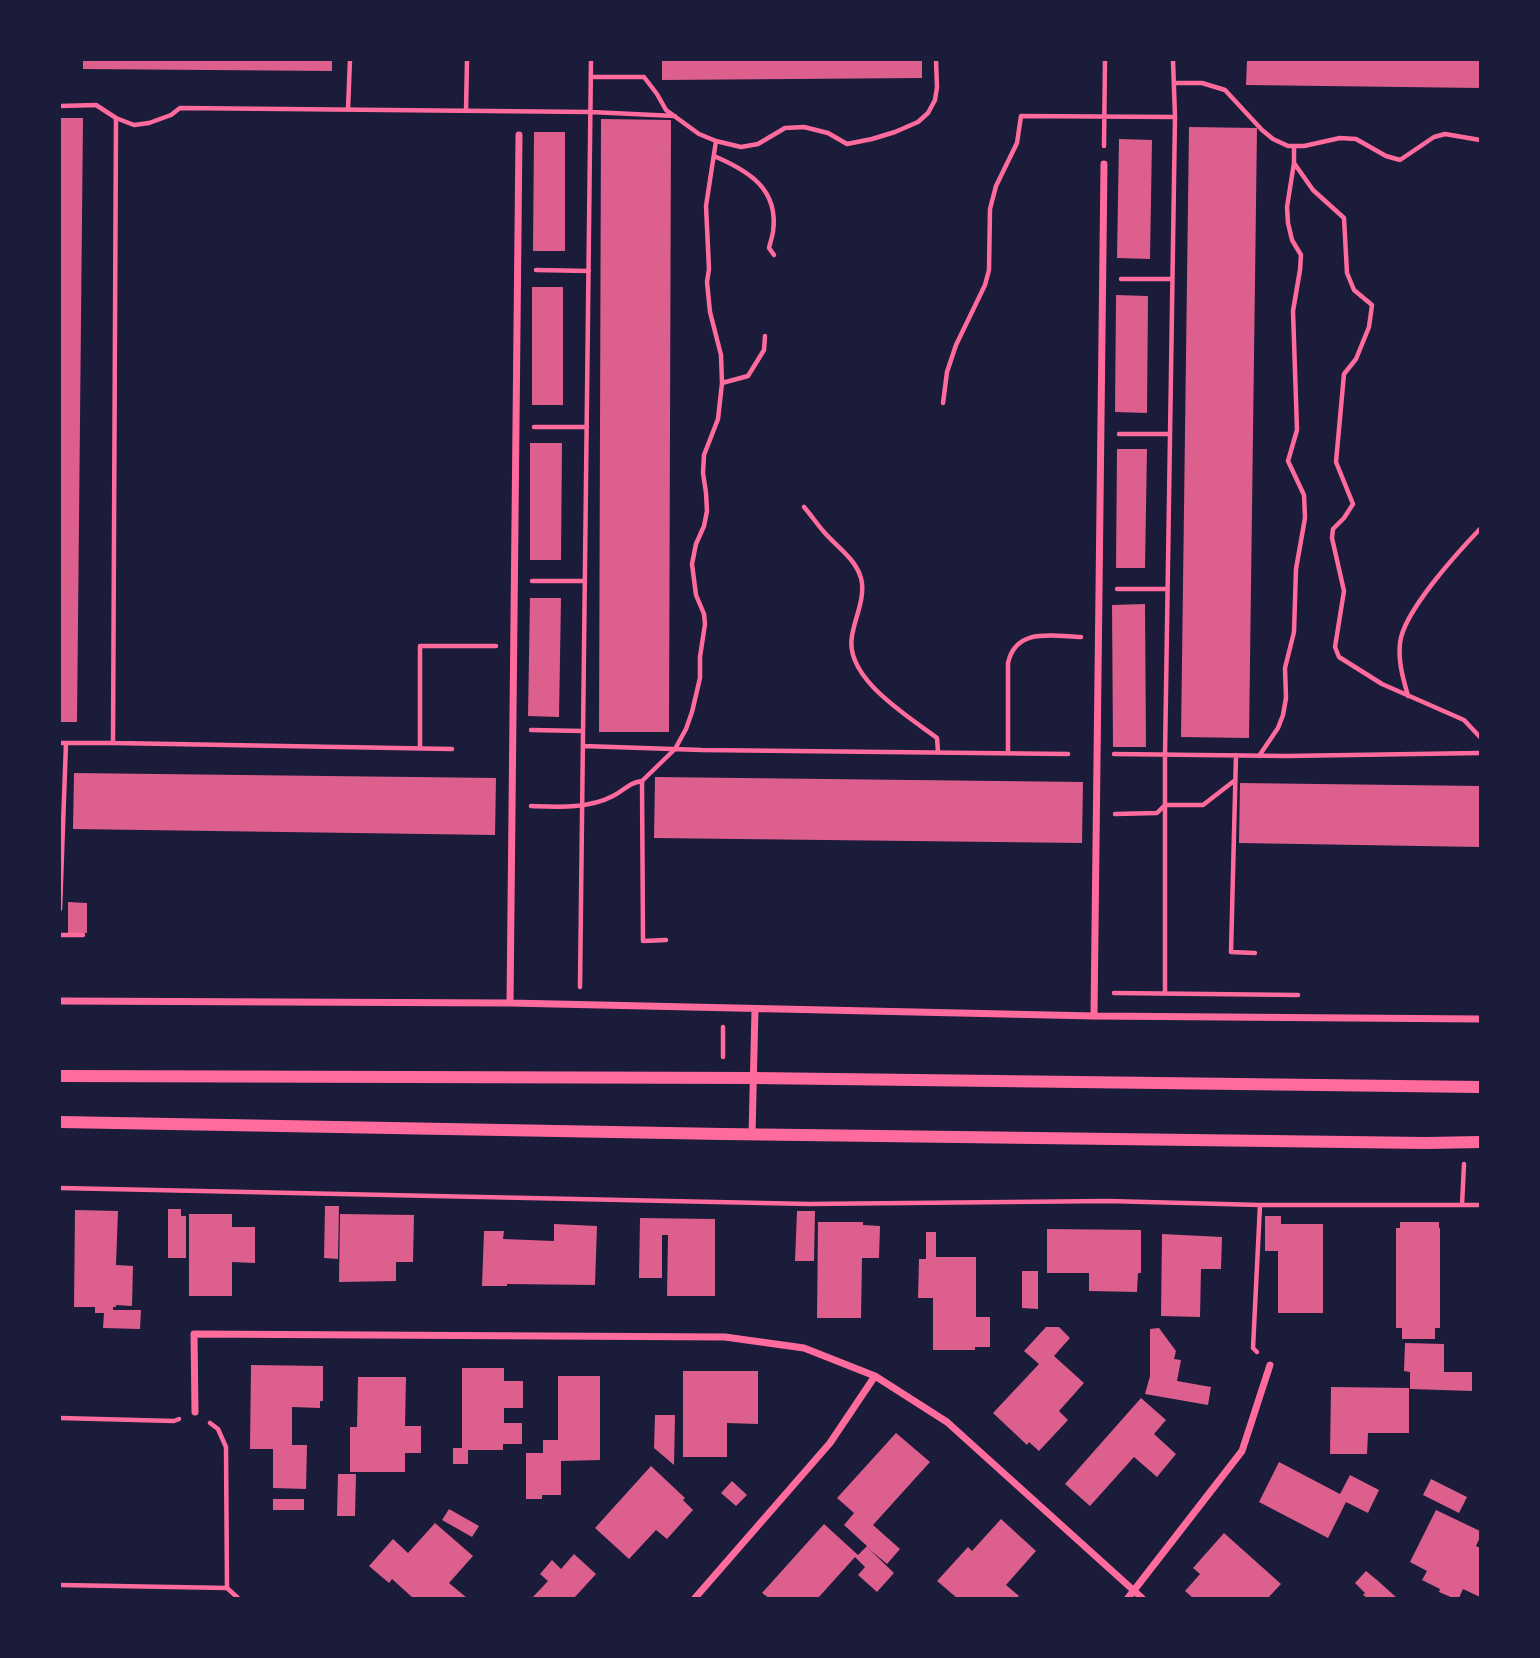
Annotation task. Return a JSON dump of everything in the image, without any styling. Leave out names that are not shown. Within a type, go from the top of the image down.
[{"type":"street","points":[[510,1003],[519,135]]},
{"type":"street","points":[[1094,1016],[1104,164]]},
{"type":"street","points":[[60,1001],[510,1003],[1094,1016],[1480,1019]]},
{"type":"street","points":[[752,1135],[755,1009]]},
{"type":"street","points":[[60,1076],[754,1078],[1480,1087]]},
{"type":"street","points":[[60,1122],[752,1135],[1480,1142]]},
{"type":"street","points":[[195,1412],[194,1334],[725,1337],[804,1348],[875,1376],[947,1422],[1142,1598]]},
{"type":"street","points":[[1128,1598],[1242,1451],[1270,1364]]},
{"type":"street","points":[[695,1598],[830,1443],[875,1376]]},
{"type":"path","points":[[348,109],[350,60]]},
{"type":"path","points":[[466,111],[467,60]]},
{"type":"path","points":[[579,1005],[591,60]]},
{"type":"path","points":[[591,77],[644,77],[666,110],[699,134],[716,141],[741,147],[758,144],[785,128],[804,127],[828,133],[847,144],[895,132],[918,122],[928,113],[935,100],[937,87],[936,60]]},
{"type":"path","points":[[1104,164],[1105,60]]},
{"type":"path","points":[[1165,1016],[1165,755],[1175,117],[1173,60]]},
{"type":"path","points":[[1174,83],[1202,83],[1226,90],[1262,130],[1273,139],[1289,146],[1304,146],[1340,138],[1356,139],[1386,156],[1401,160],[1434,137],[1445,134],[1480,140]]},
{"type":"path","points":[[60,106],[96,105],[116,118],[134,125],[171,115],[180,108],[591,112],[675,116]]},
{"type":"path","points":[[943,403],[947,372],[956,345],[985,285],[989,270],[990,209],[996,186],[1017,142],[1021,116],[1175,117]]},
{"type":"path","points":[[113,743],[116,118]]},
{"type":"path","points":[[512,806],[583,806],[613,796],[633,782],[642,780],[675,749],[692,712],[700,678],[705,624],[696,595],[692,564],[707,511],[704,455],[718,419],[722,383],[721,355],[710,312],[707,282],[709,269],[706,206],[716,141]]},
{"type":"path","points":[[1259,756],[1278,728],[1283,715],[1286,698],[1285,668],[1294,632],[1296,569],[1305,518],[1304,495],[1289,461],[1297,430],[1293,311],[1301,255],[1292,240],[1288,223],[1287,207],[1294,146]]},
{"type":"path","points":[[714,156],[744,170],[767,193],[774,217],[769,248],[774,255]]},
{"type":"path","points":[[1294,163],[1313,190],[1344,218],[1347,273],[1354,290],[1373,305],[1369,327],[1356,359],[1344,374],[1336,462],[1353,504],[1345,518],[1333,529],[1332,538],[1345,592],[1335,647],[1339,657],[1382,684],[1464,720],[1480,737]]},
{"type":"path","points":[[559,271],[589,271]]},
{"type":"path","points":[[1146,279],[1172,279]]},
{"type":"path","points":[[722,383],[748,376],[764,350],[765,336]]},
{"type":"path","points":[[558,427],[587,427]]},
{"type":"path","points":[[1144,434],[1170,434]]},
{"type":"path","points":[[804,507],[851,559],[862,580],[859,608],[850,644],[863,676],[876,691],[937,738],[938,752]]},
{"type":"path","points":[[1409,696],[1399,662],[1400,640],[1424,595],[1460,549],[1480,529]]},
{"type":"path","points":[[556,581],[585,581]]},
{"type":"path","points":[[1143,589],[1167,589]]},
{"type":"path","points":[[1008,753],[1008,663],[1018,643],[1027,637],[1037,636],[1098,637]]},
{"type":"path","points":[[420,748],[420,646],[514,646]]},
{"type":"path","points":[[513,730],[583,731]]},
{"type":"path","points":[[60,909],[63,743],[452,749]]},
{"type":"path","points":[[583,746],[1068,754]]},
{"type":"path","points":[[1097,754],[1259,756],[1480,753]]},
{"type":"path","points":[[1236,755],[1231,952],[1255,953]]},
{"type":"path","points":[[642,780],[643,941],[666,940]]},
{"type":"path","points":[[1096,814],[1157,813],[1165,806],[1203,806],[1235,780]]},
{"type":"path","points":[[60,935],[83,935]]},
{"type":"path","points":[[1462,1205],[1466,1142]]},
{"type":"path","points":[[60,1188],[809,1204],[1108,1201],[1260,1205],[1480,1205]]},
{"type":"path","points":[[1260,1205],[1254,1348],[1270,1364]]},
{"type":"path","points":[[60,1419],[174,1421],[195,1412],[218,1429],[226,1447],[227,1588]]},
{"type":"path","points":[[60,1585],[227,1588],[238,1598]]},
{"type":"building","points":[[83,60],[332,60],[332,71],[83,69]]},
{"type":"building","points":[[662,60],[922,60],[922,78],[662,80]]},
{"type":"building","points":[[1247,60],[1480,60],[1480,88],[1246,85]]},
{"type":"building","points":[[60,118],[83,118],[77,722],[60,722]]},
{"type":"building","points":[[601,119],[671,120],[669,732],[599,732]]},
{"type":"building","points":[[1189,127],[1257,128],[1249,738],[1181,737]]},
{"type":"building","points":[[534,132],[565,132],[565,251],[533,251]]},
{"type":"building","points":[[1119,139],[1152,140],[1150,259],[1117,258]]},
{"type":"building","points":[[532,287],[563,287],[563,405],[532,405]]},
{"type":"building","points":[[1116,295],[1148,296],[1147,413],[1115,412]]},
{"type":"building","points":[[530,443],[562,443],[561,560],[530,560]]},
{"type":"building","points":[[1117,449],[1147,449],[1145,568],[1116,568]]},
{"type":"building","points":[[530,598],[561,598],[559,717],[528,716]]},
{"type":"building","points":[[1145,604],[1146,747],[1113,747],[1112,605]]},
{"type":"building","points":[[74,773],[496,778],[495,835],[73,829]]},
{"type":"building","points":[[655,777],[1083,782],[1082,843],[654,838]]},
{"type":"building","points":[[1240,783],[1480,786],[1480,847],[1239,843]]},
{"type":"building","points":[[68,902],[87,903],[87,933],[68,933]]},
{"type":"building","points":[[325,1206],[339,1206],[338,1259],[324,1258]]},
{"type":"building","points":[[168,1209],[181,1209],[181,1216],[186,1216],[186,1258],[168,1258]]},
{"type":"building","points":[[75,1210],[118,1211],[116,1265],[133,1266],[132,1306],[116,1305],[113,1310],[141,1310],[140,1329],[103,1328],[104,1313],[95,1313],[95,1307],[74,1307]]},
{"type":"building","points":[[797,1211],[815,1211],[814,1261],[795,1261]]},
{"type":"building","points":[[189,1214],[232,1214],[232,1227],[255,1227],[255,1263],[232,1262],[232,1296],[189,1296]]},
{"type":"building","points":[[340,1214],[414,1215],[413,1262],[396,1262],[396,1281],[339,1282]]},
{"type":"building","points":[[1265,1216],[1281,1216],[1281,1224],[1323,1224],[1323,1313],[1278,1313],[1278,1251],[1265,1251]]},
{"type":"building","points":[[640,1218],[715,1219],[715,1296],[667,1296],[668,1235],[662,1235],[662,1278],[639,1278]]},
{"type":"building","points":[[818,1222],[863,1222],[863,1225],[880,1226],[879,1258],[862,1258],[861,1318],[817,1318]]},
{"type":"building","points":[[1400,1222],[1439,1222],[1440,1328],[1435,1328],[1435,1339],[1402,1339],[1402,1328],[1396,1328],[1396,1228],[1400,1228]]},
{"type":"building","points":[[554,1224],[597,1226],[595,1285],[482,1286],[484,1231],[504,1231],[503,1239],[554,1241]]},
{"type":"building","points":[[1047,1229],[1141,1230],[1141,1273],[1138,1273],[1137,1292],[1089,1291],[1089,1273],[1047,1273]]},
{"type":"building","points":[[926,1232],[936,1232],[936,1257],[976,1257],[976,1317],[990,1317],[990,1347],[975,1347],[975,1350],[933,1350],[933,1298],[918,1298],[919,1259],[926,1259]]},
{"type":"building","points":[[1162,1234],[1222,1237],[1221,1269],[1201,1269],[1200,1317],[1161,1316]]},
{"type":"building","points":[[1022,1271],[1038,1271],[1038,1309],[1022,1308]]},
{"type":"building","points":[[1046,1327],[1059,1327],[1070,1338],[1054,1356],[1084,1383],[1059,1411],[1068,1420],[1039,1451],[1029,1442],[1027,1445],[993,1413],[1039,1364],[1024,1351]]},
{"type":"building","points":[[1159,1328],[1176,1351],[1174,1359],[1181,1360],[1177,1381],[1211,1387],[1208,1405],[1145,1394],[1150,1376],[1150,1329]]},
{"type":"building","points":[[1405,1343],[1444,1344],[1444,1372],[1472,1372],[1472,1391],[1410,1389],[1410,1372],[1404,1371]]},
{"type":"building","points":[[251,1365],[323,1366],[323,1401],[320,1401],[320,1408],[292,1407],[292,1445],[307,1445],[306,1489],[273,1488],[273,1449],[250,1449]]},
{"type":"building","points":[[462,1368],[504,1368],[504,1381],[523,1381],[523,1408],[504,1408],[504,1423],[522,1423],[522,1444],[503,1444],[503,1450],[468,1450],[468,1464],[453,1464],[453,1448],[462,1448]]},
{"type":"building","points":[[683,1371],[758,1371],[758,1424],[727,1423],[727,1457],[683,1457]]},
{"type":"building","points":[[558,1376],[600,1376],[600,1460],[561,1461],[561,1495],[542,1495],[542,1499],[526,1499],[526,1453],[543,1453],[543,1440],[558,1440]]},
{"type":"building","points":[[358,1377],[406,1377],[405,1426],[421,1426],[421,1453],[405,1453],[405,1472],[350,1472],[350,1427],[357,1427]]},
{"type":"building","points":[[1331,1387],[1409,1388],[1409,1433],[1368,1433],[1367,1454],[1330,1454]]},
{"type":"building","points":[[1141,1398],[1166,1420],[1154,1434],[1176,1454],[1157,1477],[1134,1457],[1090,1506],[1065,1484]]},
{"type":"building","points":[[655,1415],[675,1415],[674,1465],[654,1448]]},
{"type":"building","points":[[896,1433],[930,1462],[873,1525],[900,1549],[887,1564],[869,1549],[894,1573],[877,1592],[858,1575],[865,1567],[855,1557],[818,1598],[769,1598],[762,1593],[824,1524],[858,1555],[867,1546],[844,1525],[854,1513],[837,1498]]},
{"type":"building","points":[[1279,1462],[1340,1494],[1350,1475],[1379,1490],[1368,1513],[1346,1502],[1328,1538],[1259,1502]]},
{"type":"building","points":[[651,1466],[685,1498],[683,1500],[693,1510],[667,1539],[656,1530],[629,1559],[595,1528]]},
{"type":"building","points":[[338,1474],[356,1474],[355,1516],[337,1516]]},
{"type":"building","points":[[1431,1479],[1467,1497],[1459,1513],[1423,1495]]},
{"type":"building","points":[[732,1481],[747,1495],[736,1506],[721,1493]]},
{"type":"building","points":[[273,1499],[304,1499],[304,1510],[273,1510]]},
{"type":"building","points":[[449,1509],[479,1526],[472,1537],[442,1520]]},
{"type":"building","points":[[1436,1510],[1480,1531],[1476,1546],[1480,1548],[1480,1597],[1463,1589],[1459,1598],[1439,1592],[1440,1589],[1422,1580],[1427,1571],[1410,1562]]},
{"type":"building","points":[[1001,1519],[1036,1551],[1006,1585],[1019,1596],[957,1598],[937,1581],[968,1547],[972,1551]]},
{"type":"building","points":[[435,1523],[473,1556],[449,1583],[467,1598],[413,1598],[392,1579],[389,1583],[369,1566],[393,1539],[408,1553]]},
{"type":"building","points":[[1224,1533],[1281,1584],[1268,1598],[1193,1598],[1185,1591],[1200,1574],[1193,1568]]},
{"type":"building","points":[[574,1554],[596,1574],[574,1598],[532,1598],[548,1581],[540,1574],[552,1560],[561,1569]]},
{"type":"building","points":[[1366,1571],[1397,1598],[1367,1598],[1363,1595],[1365,1593],[1355,1583]]}]
